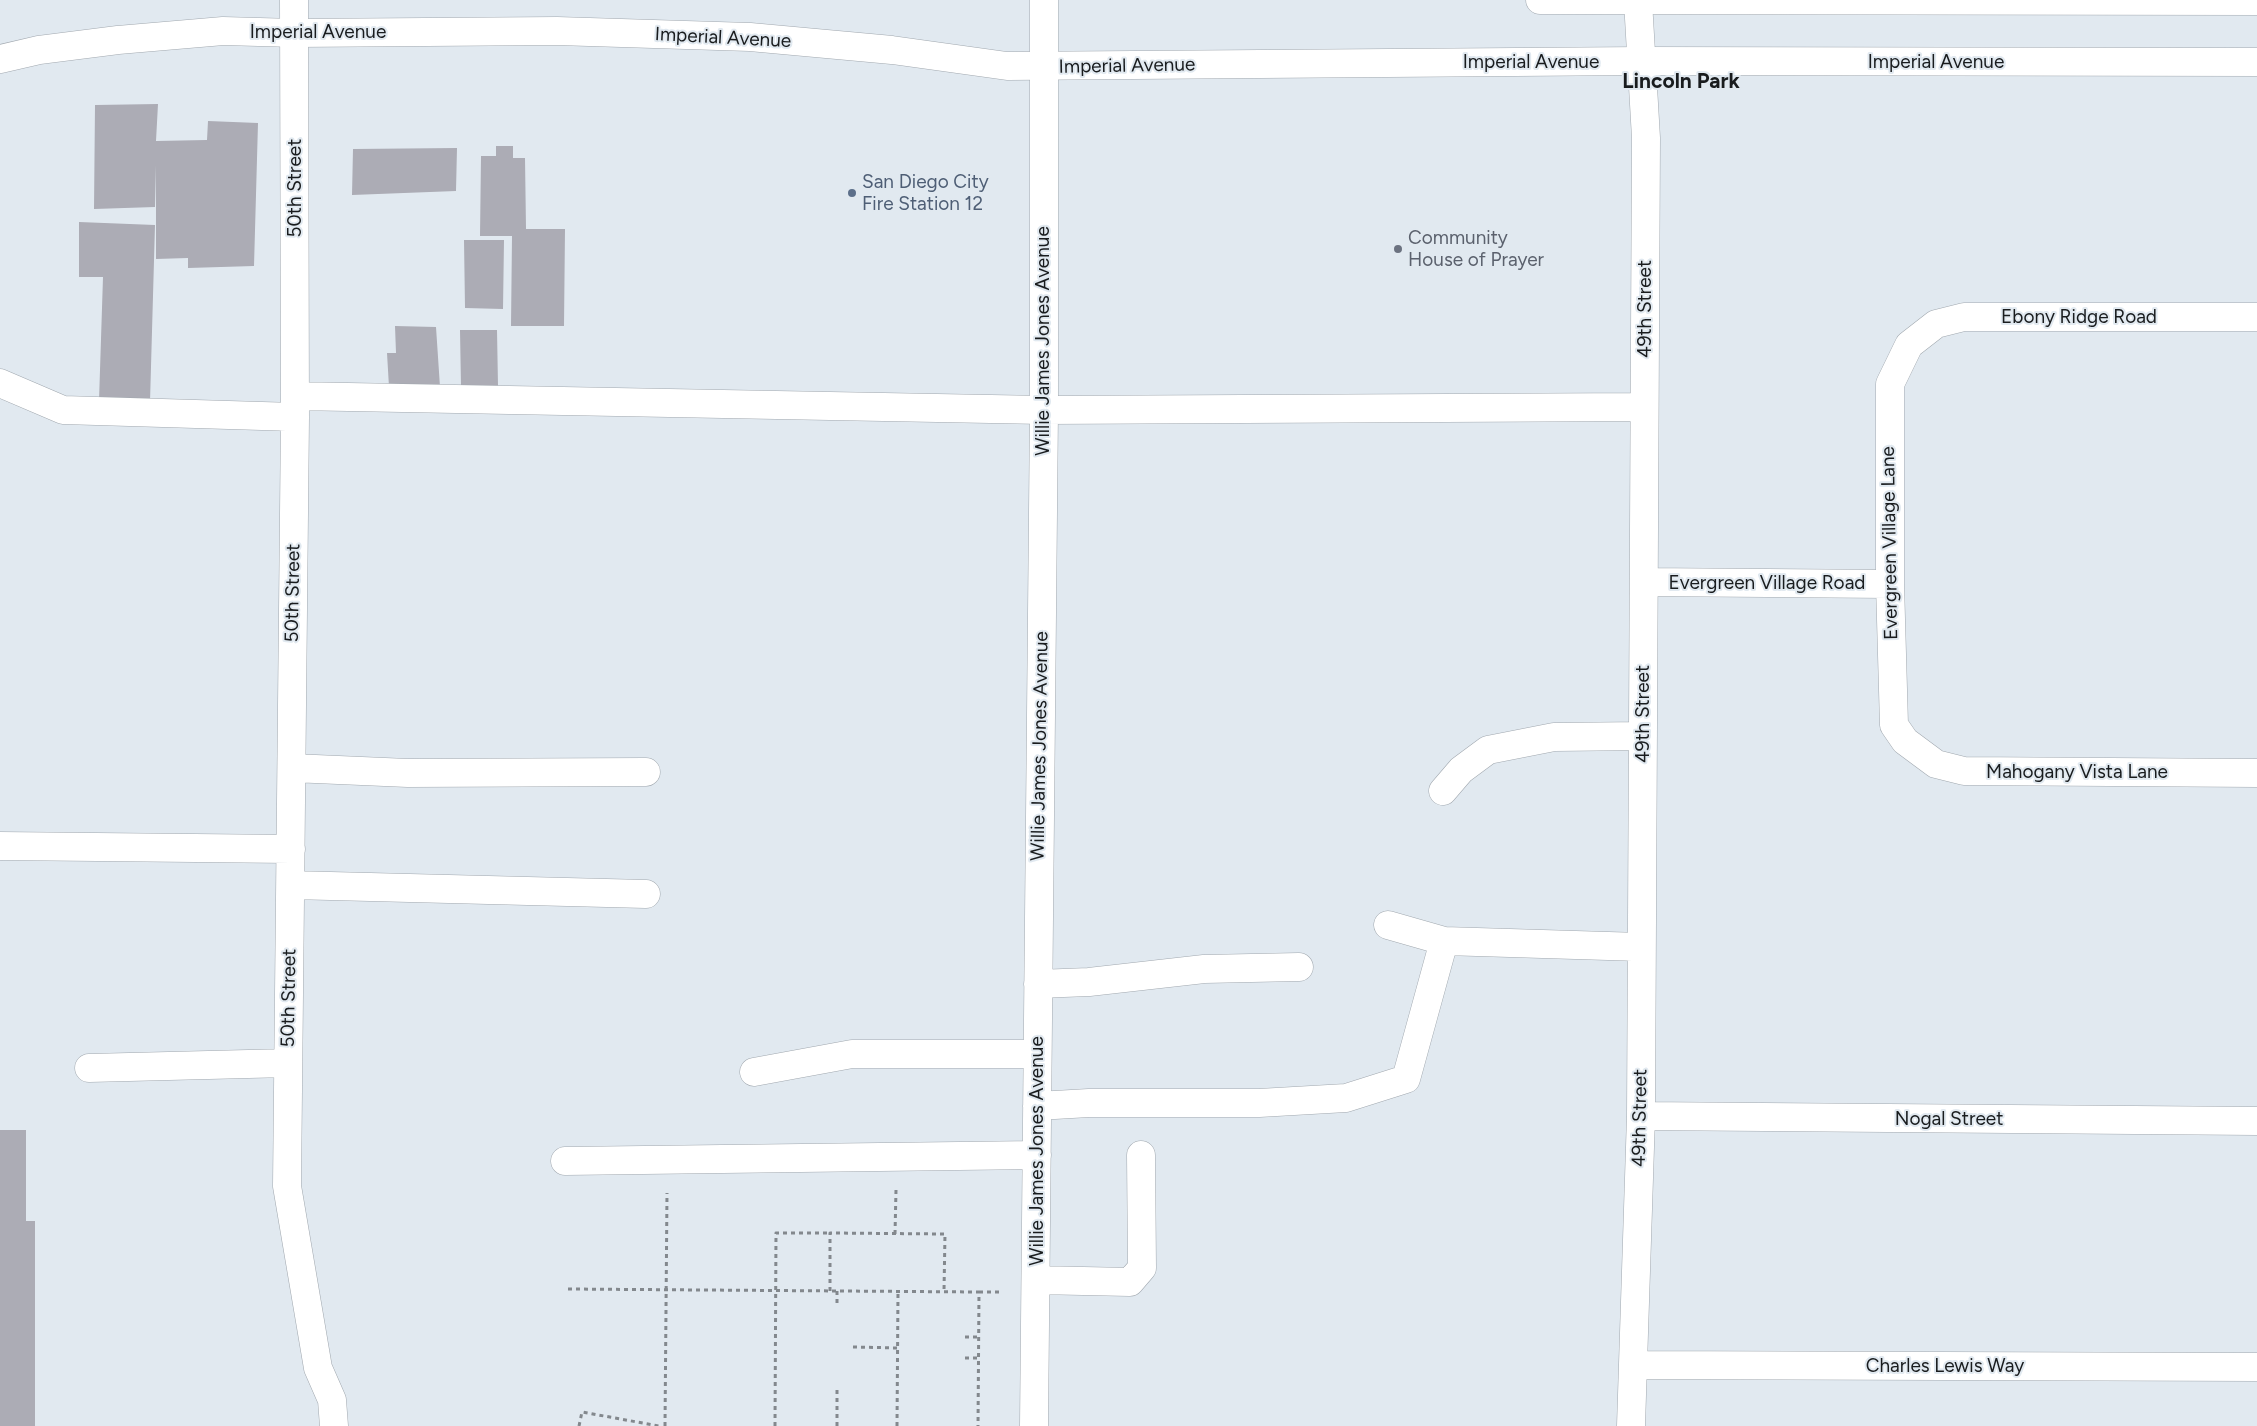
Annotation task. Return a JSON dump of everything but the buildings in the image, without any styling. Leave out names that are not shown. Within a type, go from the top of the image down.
[{"type":"street","name":"50th Street","points":[[294,0],[295,407],[288,1186],[318,1368],[332,1400],[334,1426]]},
{"type":"street","name":"Willie James Jones Avenue","points":[[1034,1426],[1044,410],[1044,0]]},
{"type":"street","points":[[1540,0],[2257,1]]},
{"type":"street","name":"49th Street","points":[[1632,1426],[1641,1116],[1646,121],[1638,1]]},
{"type":"street","name":"Imperial Avenue","points":[[0,59],[39,50],[137,38],[223,31],[295,33],[557,31],[750,37],[892,50],[996,65],[1044,66],[1642,61],[2257,62]]},
{"type":"street","name":"Ebony Ridge Road","points":[[1909,345],[1936,324],[1964,317],[2257,317]]},
{"type":"street","name":"Evergreen Village Lane","points":[[1905,741],[1894,725],[1890,584],[1890,384],[1909,345]]},
{"type":"street","points":[[0,383],[63,410],[295,407],[1044,410],[1644,407]]},
{"type":"street","name":"Evergreen Village Road","points":[[1644,582],[1890,584]]},
{"type":"street","points":[[1443,791],[1461,770],[1488,750],[1554,737],[1643,736]]},
{"type":"street","name":"Mahogany Vista Lane","points":[[1905,741],[1936,764],[1964,771],[2257,773]]},
{"type":"street","points":[[292,768],[408,773],[646,772]]},
{"type":"street","points":[[0,846],[290,850]]},
{"type":"street","points":[[290,885],[646,894]]},
{"type":"street","points":[[1388,925],[1444,941],[1641,947]]},
{"type":"street","points":[[1037,1106],[1090,1103],[1259,1103],[1346,1098],[1406,1079],[1444,941]]},
{"type":"street","points":[[1038,984],[1090,982],[1204,969],[1299,967]]},
{"type":"street","points":[[754,1072],[852,1054],[1037,1054]]},
{"type":"street","points":[[89,1068],[288,1063]]},
{"type":"street","name":"Nogal Street","points":[[1641,1116],[2257,1121]]},
{"type":"street","points":[[565,1161],[1037,1155]]},
{"type":"street","points":[[1036,1280],[1130,1282],[1142,1268],[1141,1155]]},
{"type":"street","name":"Charles Lewis Way","points":[[1633,1365],[2257,1367]]},
{"type":"path","points":[[895,1234],[896,1157]]},
{"type":"path","points":[[665,1426],[667,1160]]},
{"type":"path","points":[[775,1426],[776,1233],[945,1234],[944,1291]]},
{"type":"path","points":[[830,1233],[830,1291]]},
{"type":"path","points":[[568,1289],[990,1292]]},
{"type":"path","points":[[837,1291],[837,1306]]},
{"type":"path","points":[[897,1426],[898,1291]]},
{"type":"path","points":[[978,1426],[979,1292]]},
{"type":"path","points":[[965,1337],[978,1337]]},
{"type":"path","points":[[854,1347],[898,1348]]},
{"type":"path","points":[[965,1358],[978,1358]]},
{"type":"path","points":[[837,1388],[837,1426]]},
{"type":"path","points":[[579,1426],[582,1412],[659,1426]]},
{"type":"place","name":"San Diego City Fire Station 12","points":[[852,193]]},
{"type":"place","name":"Community House of Prayer","points":[[1398,249]]},
{"type":"district","name":"Lincoln Park","points":[[1681,82]]}]
